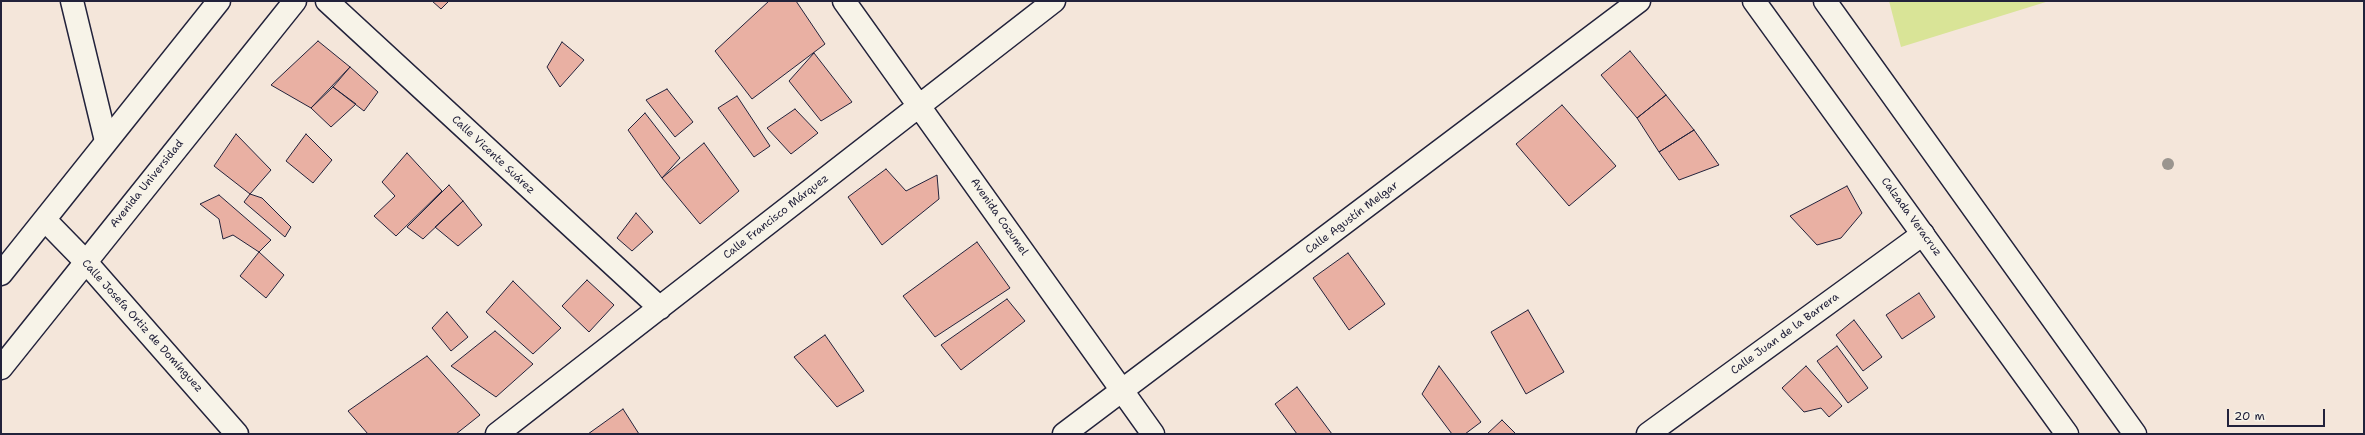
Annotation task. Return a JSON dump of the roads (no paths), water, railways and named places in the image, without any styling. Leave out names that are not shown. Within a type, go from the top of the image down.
[{"type":"street","points":[[72,1],[106,141]]},
{"type":"street","points":[[1,274],[219,1]]},
{"type":"street","name":"Avenida Universidad","points":[[1,368],[85,261],[295,1]]},
{"type":"street","name":"Calle Vicente Suárez","points":[[327,1],[660,308]]},
{"type":"street","name":"Avenida Cozumel","points":[[844,1],[920,105],[1153,434]]},
{"type":"street","name":"Calle Francisco Márquez","points":[[497,434],[1054,1]]},
{"type":"street","name":"Calle Agustín Melgar","points":[[1064,434],[1122,392],[1639,1]]},
{"type":"street","name":"Calzada Veracruz","points":[[1754,1],[2067,434]]},
{"type":"street","points":[[1825,1],[2135,434]]},
{"type":"street","name":"Calle Josefa Ortiz de Domínguez","points":[[45,220],[85,261],[238,434]]},
{"type":"street","name":"Calle Juan de la Barrera","points":[[1648,434],[1923,234]]}]
